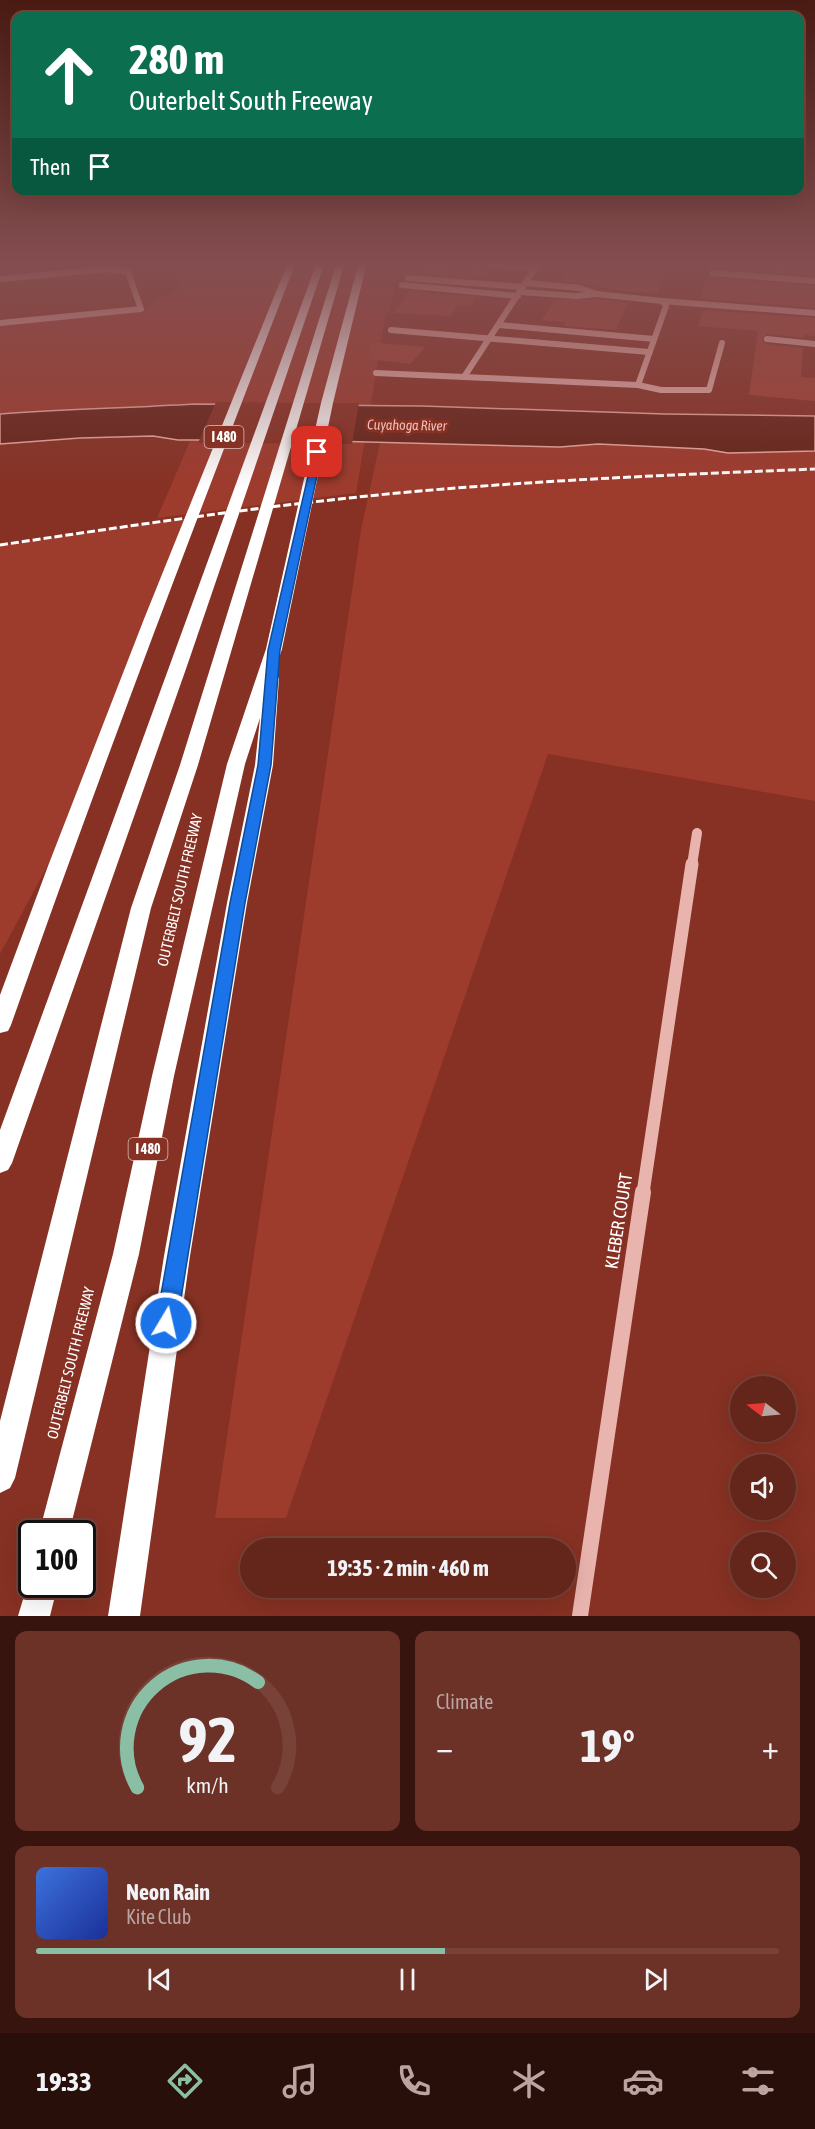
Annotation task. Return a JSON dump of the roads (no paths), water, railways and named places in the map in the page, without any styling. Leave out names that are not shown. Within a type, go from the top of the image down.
[{"type":"highway","name":"I 480","points":[[2,1018],[98,760],[263,337]]},
{"type":"highway","points":[[0,1163],[145,763],[295,337]]},
{"type":"highway","points":[[0,1478],[141,908],[189,765],[318,337]]},
{"type":"highway","name":"OUTERBELT SOUTH FREEWAY","points":[[57,1520],[126,1254],[166,1065],[236,764],[274,650],[330,390],[344,337]]},
{"type":"highway","points":[[124,1616],[177,1256],[237,903],[264,765],[274,650]]},
{"type":"highway","points":[[34,1616],[38,1598]]},
{"type":"street","points":[[472,337],[649,352]]},
{"type":"street","points":[[636,337],[654,339],[638,385]]},
{"type":"street","points":[[464,377],[489,339]]},
{"type":"street","points":[[767,339],[815,344]]},
{"type":"street","points":[[376,373],[638,385],[662,390],[709,390],[722,343]]},
{"type":"street","name":"KLEBER COURT","points":[[580,1616],[698,833]]},
{"type":"water","name":"Cuyahoga River","points":[[194,404],[422,406],[665,414],[815,416],[815,451],[728,453],[704,449],[598,444],[560,447],[292,440],[178,440],[153,436],[80,438],[0,444],[0,414]]},
{"type":"railway","points":[[0,545],[222,513],[388,494],[490,485],[815,469]]}]
